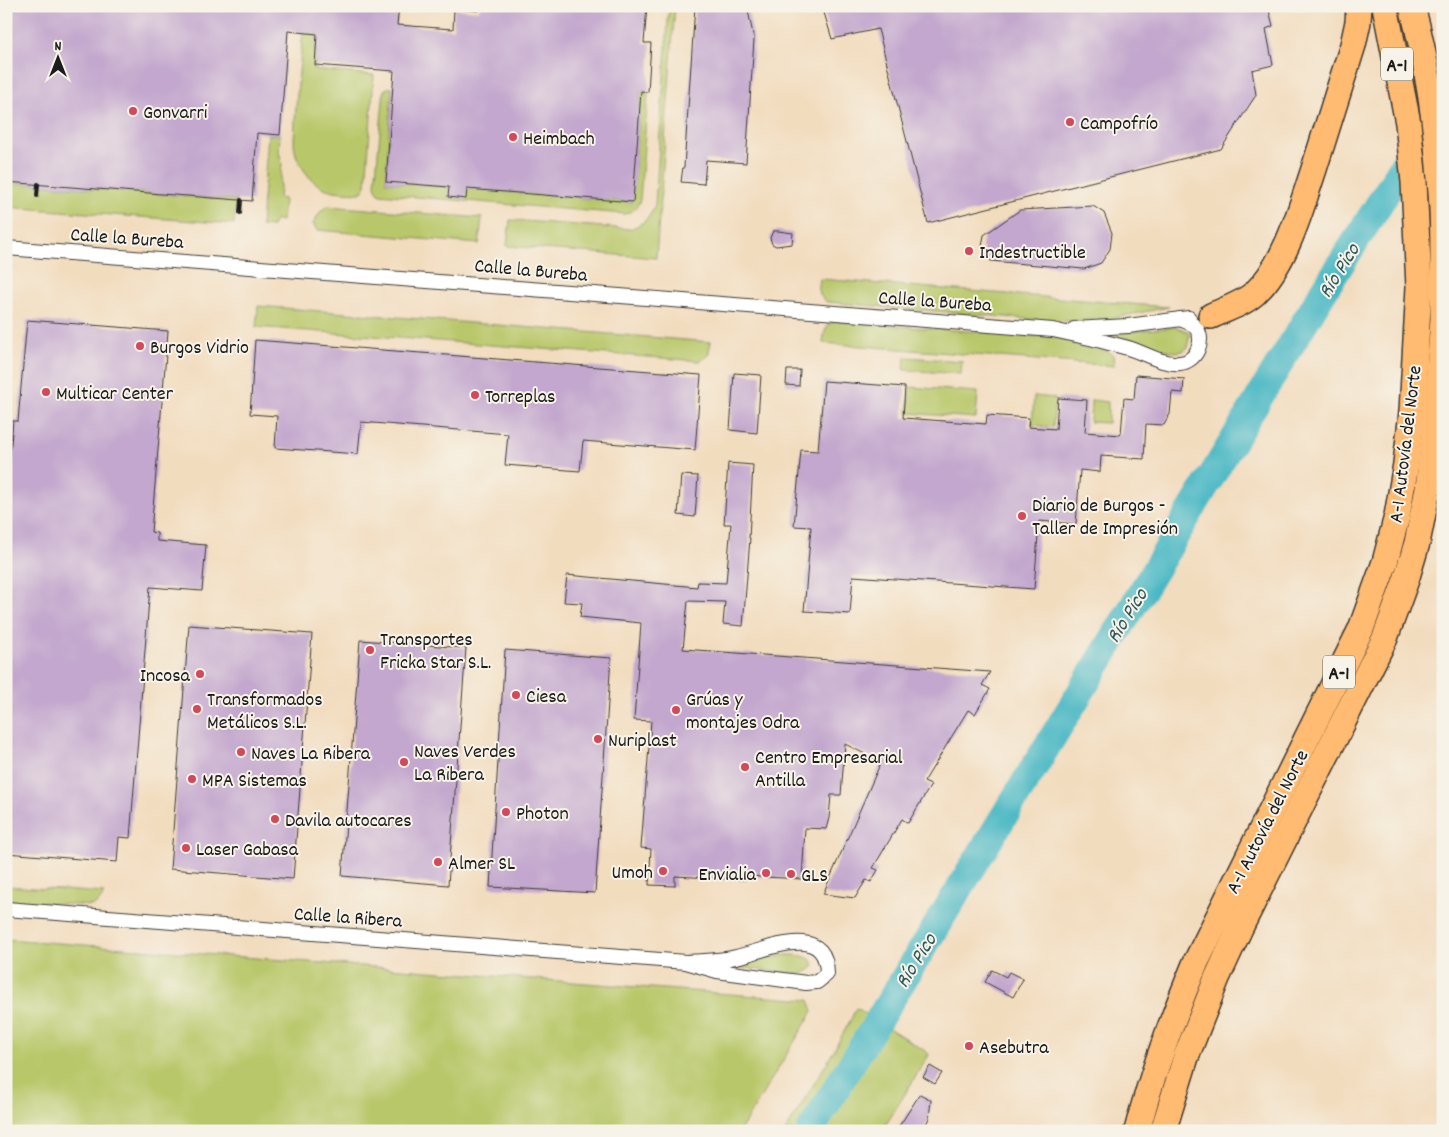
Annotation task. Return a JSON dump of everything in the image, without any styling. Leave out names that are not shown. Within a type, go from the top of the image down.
[{"type":"highway","points":[[1211,316],[1241,303],[1254,294],[1264,283],[1286,247],[1303,202],[1350,53],[1358,22],[1359,6]]},
{"type":"highway","name":"A-1 Autovía del Norte","points":[[1137,1131],[1156,1068],[1177,1008],[1196,962],[1361,629],[1385,562],[1397,516],[1406,464],[1412,410],[1418,287],[1414,182],[1408,122],[1385,6]]},
{"type":"highway","name":"A-1","points":[[1412,6],[1421,42],[1437,147],[1442,224],[1443,315]]},
{"type":"highway","name":"A-1 Autovía del Norte","points":[[1163,1131],[1186,1057],[1217,978],[1240,928],[1385,638],[1406,580],[1417,543],[1428,489],[1443,320]]},
{"type":"street","name":"Calle la Bureba","points":[[6,248],[1053,330],[1090,337],[1131,348],[1163,360],[1182,363],[1194,356],[1200,343],[1200,334],[1196,326],[1180,319]]},
{"type":"street","name":"Calle la Bureba","points":[[1053,330],[1128,326],[1211,316]]},
{"type":"street","name":"Calle la Ribera","points":[[6,909],[686,962],[739,957],[779,944],[803,943],[815,946],[825,957],[827,974],[816,982],[806,983],[717,972],[686,962]]},
{"type":"green space","points":[[669,6],[675,6],[656,258],[507,246],[510,220],[630,229],[642,223],[651,214],[655,205]]},
{"type":"green space","points":[[303,32],[317,34],[314,70],[374,75],[366,185],[360,193],[336,191],[322,187],[302,167],[295,151],[295,121]]},
{"type":"green space","points":[[392,88],[386,182],[632,202],[641,91],[648,92],[639,203],[634,209],[625,214],[380,194],[375,185],[384,90]]},
{"type":"green space","points":[[268,134],[280,135],[279,152],[282,163],[279,198],[284,199],[282,221],[276,220],[271,227],[261,226]]},
{"type":"green space","points":[[6,182],[236,200],[234,224],[6,207]]},
{"type":"green space","points":[[328,206],[482,218],[479,244],[317,230],[313,224],[321,211]]},
{"type":"green space","points":[[820,279],[1169,307],[1108,319],[1069,321],[1029,319],[827,302],[819,292]]},
{"type":"green space","points":[[258,306],[711,342],[708,356],[700,361],[256,327]]},
{"type":"green space","points":[[836,321],[1053,337],[1100,347],[1113,355],[1114,366],[823,343],[827,326]]},
{"type":"green space","points":[[1176,327],[1190,334],[1187,348],[1183,351],[1174,352],[1107,334]]},
{"type":"green space","points":[[905,357],[962,361],[961,374],[904,370]]},
{"type":"green space","points":[[910,387],[978,392],[976,418],[908,413]]},
{"type":"green space","points":[[1034,396],[1055,398],[1053,427],[1032,425]]},
{"type":"green space","points":[[1091,400],[1108,402],[1108,423],[1090,422]]},
{"type":"green space","points":[[6,886],[104,893],[99,902],[90,906],[6,900]]},
{"type":"green space","points":[[6,939],[809,1000],[813,1011],[740,1131],[6,1131]]},
{"type":"green space","points":[[786,955],[808,958],[812,961],[813,966],[800,974],[723,966]]},
{"type":"green space","points":[[856,1008],[929,1055],[882,1131],[785,1131],[828,1061]]},
{"type":"building","points":[[6,6],[399,6],[397,25],[453,29],[454,9],[479,11],[480,6],[647,6],[644,43],[651,43],[648,92],[641,91],[633,202],[467,189],[466,199],[448,197],[449,187],[386,182],[394,71],[315,65],[317,34],[288,31],[280,135],[257,133],[252,201],[6,182]]},
{"type":"building","points":[[695,6],[747,6],[754,39],[746,163],[706,160],[704,184],[681,182],[684,167]]},
{"type":"building","name":"Campofrío","points":[[822,6],[1268,6],[1273,26],[1266,29],[1273,65],[1252,70],[1256,95],[1221,149],[928,223],[878,29],[832,39]]},
{"type":"building","points":[[1093,206],[1104,213],[1112,233],[1110,249],[1101,263],[1084,269],[991,261],[985,256],[982,247],[984,235],[1020,210]]},
{"type":"building","points":[[773,231],[793,233],[792,244],[776,246],[772,244],[770,238]]},
{"type":"building","points":[[27,320],[168,331],[151,532],[157,533],[157,541],[206,545],[202,591],[150,587],[130,838],[119,837],[117,862],[6,853],[6,499],[13,421],[18,421]]},
{"type":"building","name":"Torreplas","points":[[255,340],[701,375],[695,450],[583,441],[580,471],[505,465],[508,434],[361,422],[358,454],[275,448],[277,416],[250,414]]},
{"type":"building","points":[[787,370],[800,370],[799,386],[786,385]]},
{"type":"building","points":[[734,373],[761,375],[757,433],[730,430]]},
{"type":"building","name":"Diario de Burgos - Taller de Impresión","points":[[1136,375],[1184,379],[1183,393],[1172,392],[1170,414],[1164,425],[1146,424],[1144,459],[1101,456],[1100,472],[1080,470],[1076,524],[1039,521],[1034,589],[853,576],[850,614],[804,611],[811,527],[794,526],[801,450],[818,451],[824,381],[905,387],[903,418],[986,424],[987,415],[1029,418],[1028,427],[1056,429],[1058,398],[1087,400],[1085,432],[1120,435],[1124,398],[1134,399]]},
{"type":"building","name":"Centro Empresarial Antilla","points":[[728,463],[753,465],[750,538],[743,626],[723,624],[725,602],[688,601],[683,649],[990,672],[982,685],[990,689],[975,714],[968,710],[924,782],[931,785],[908,823],[902,819],[873,868],[878,870],[871,882],[866,880],[855,898],[823,894],[881,762],[845,744],[841,795],[831,795],[826,829],[805,828],[802,879],[745,876],[745,880],[675,876],[675,886],[649,885],[651,849],[641,848],[651,721],[634,720],[641,623],[580,617],[582,603],[564,602],[567,575],[697,587],[698,582],[726,583],[731,524],[724,524]]},
{"type":"building","points":[[681,475],[698,476],[695,517],[678,515]]},
{"type":"building","name":"Naves La Ribera","points":[[189,625],[312,634],[293,879],[170,869]]},
{"type":"building","name":"Naves Verdes La Ribera","points":[[360,640],[466,648],[448,885],[342,876]]},
{"type":"building","name":"Naves Verdes La Ribera","points":[[505,650],[611,658],[595,893],[490,887]]},
{"type":"building","points":[[992,970],[1006,977],[1009,972],[1023,979],[1013,997],[985,982]]},
{"type":"building","points":[[930,1066],[942,1073],[935,1084],[923,1077]]},
{"type":"building","points":[[920,1094],[931,1100],[929,1118],[923,1131],[896,1131]]},
{"type":"waterway","name":"Río Pico","points":[[810,1131],[1110,644],[1323,292],[1442,101]]},
{"type":"railway","points":[[37,196],[38,184]]},
{"type":"railway","points":[[240,213],[241,200]]},
{"type":"place","name":"Gonvarri","points":[[133,111]]},
{"type":"place","name":"Campofrío","points":[[1070,122]]},
{"type":"place","name":"Heimbach","points":[[513,137]]},
{"type":"place","name":"Indestructible","points":[[969,251]]},
{"type":"place","name":"Burgos Vidrio","points":[[140,346]]},
{"type":"place","name":"Multicar Center","points":[[46,392]]},
{"type":"place","name":"Torreplas","points":[[475,395]]},
{"type":"place","name":"Diario de Burgos - Taller de Impresión","points":[[1022,516]]},
{"type":"place","name":"Transportes Fricka Star S.L.","points":[[370,650]]},
{"type":"place","name":"Incosa","points":[[200,674]]},
{"type":"place","name":"Ciesa","points":[[516,695]]},
{"type":"place","name":"Transformados Metálicos S.L.","points":[[197,709]]},
{"type":"place","name":"Grúas y montajes Odra","points":[[676,710]]},
{"type":"place","name":"Nuriplast","points":[[598,739]]},
{"type":"place","name":"Naves La Ribera","points":[[241,752]]},
{"type":"place","name":"Naves Verdes La Ribera","points":[[404,762]]},
{"type":"place","name":"Centro Empresarial Antilla","points":[[745,767]]},
{"type":"place","name":"MPA Sistemas","points":[[192,779]]},
{"type":"place","name":"Photon","points":[[506,812]]},
{"type":"place","name":"Davila autocares","points":[[275,819]]},
{"type":"place","name":"Laser Gabasa","points":[[186,848]]},
{"type":"place","name":"Almer SL","points":[[438,862]]},
{"type":"place","name":"Umoh","points":[[663,871]]},
{"type":"place","name":"Envialia","points":[[766,873]]},
{"type":"place","name":"GLS","points":[[791,874]]},
{"type":"place","name":"Asebutra","points":[[969,1046]]}]
